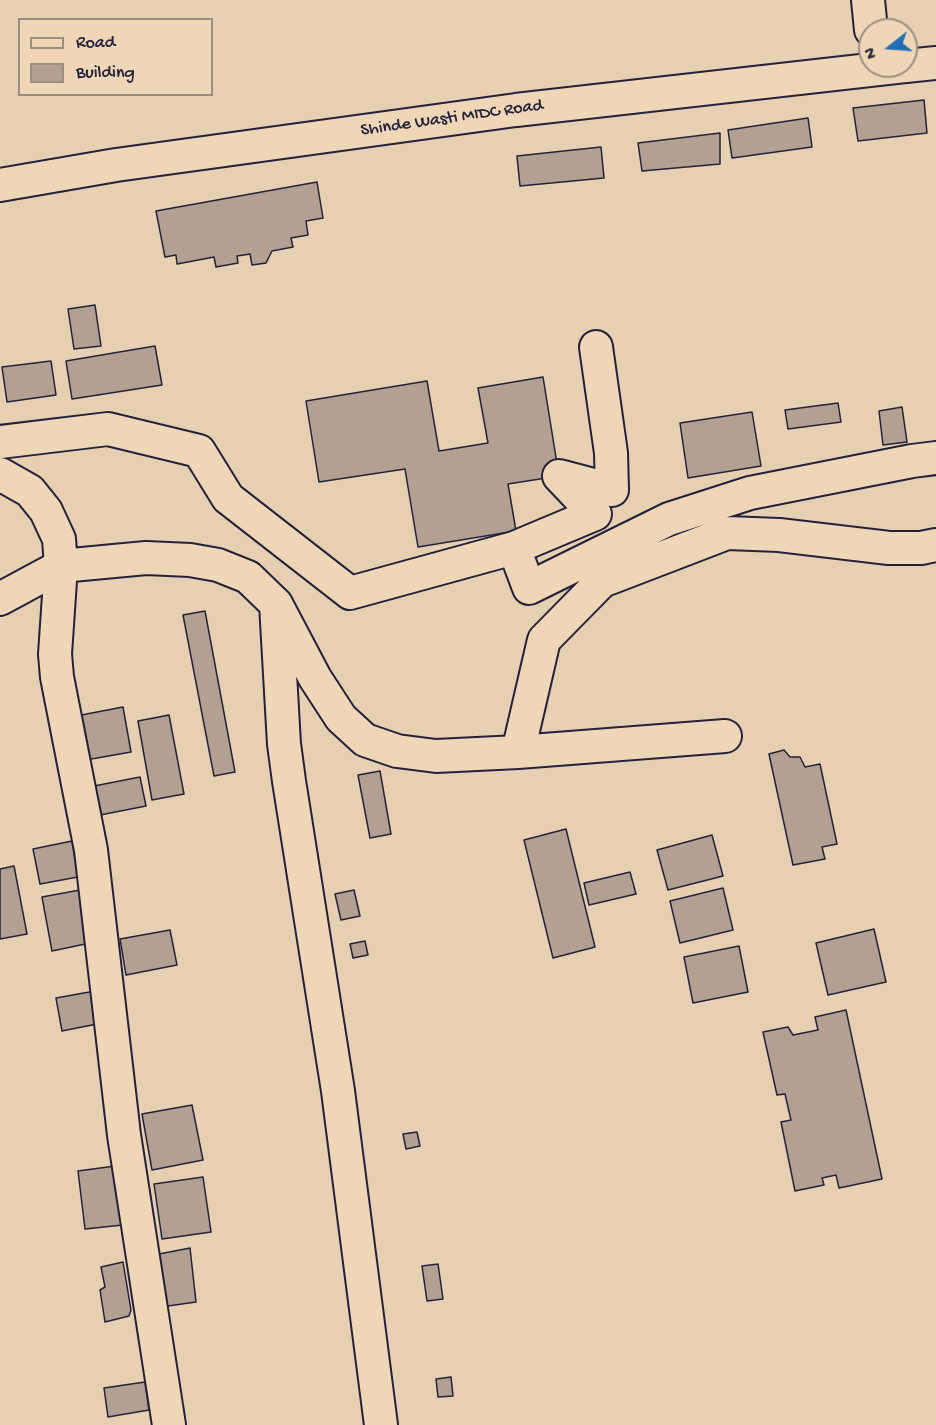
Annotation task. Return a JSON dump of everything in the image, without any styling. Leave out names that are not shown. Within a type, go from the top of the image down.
[{"type":"street","points":[[868,0],[870,18]]},
{"type":"street","points":[[882,0],[883,18]]},
{"type":"street","name":"Shinde Wasti MIDC Road","points":[[918,65],[936,63]]},
{"type":"street","name":"Shinde Wasti MIDC Road","points":[[0,184],[116,165],[504,112],[858,71]]},
{"type":"street","points":[[0,442],[108,429],[199,452],[228,498],[350,593],[514,548],[595,514],[559,476],[612,490],[611,453],[596,347]]},
{"type":"street","points":[[514,548],[529,588],[669,519],[750,493],[936,458]]},
{"type":"street","points":[[0,474],[30,491],[46,511],[59,539],[61,566],[55,654],[57,677],[91,850],[124,1136],[169,1425]]},
{"type":"street","points":[[518,752],[544,639],[602,581],[727,533],[778,535],[889,548],[921,548],[936,545]]},
{"type":"street","points":[[0,599],[61,566],[147,558],[190,560],[218,565],[248,577],[276,604],[315,678],[341,718],[365,740],[398,751],[436,756],[518,752],[725,735]]},
{"type":"street","points":[[276,604],[284,744],[338,1091],[381,1425]]},
{"type":"building","points":[[924,100],[927,133],[858,141],[853,108]]},
{"type":"building","points":[[808,118],[812,147],[732,158],[728,130]]},
{"type":"building","points":[[720,133],[720,164],[642,171],[638,143]]},
{"type":"building","points":[[601,147],[604,178],[520,186],[517,156]]},
{"type":"building","points":[[317,182],[323,218],[306,221],[308,235],[291,238],[293,247],[272,251],[266,263],[252,265],[250,254],[237,256],[238,263],[216,267],[214,257],[177,264],[176,255],[165,257],[156,211]]},
{"type":"building","points":[[95,305],[101,346],[74,349],[68,309]]},
{"type":"building","points":[[155,346],[162,385],[72,399],[66,361]]},
{"type":"building","points":[[51,361],[56,395],[7,402],[2,367]]},
{"type":"building","points":[[543,377],[559,476],[508,484],[516,531],[418,547],[405,469],[319,482],[306,401],[427,381],[439,451],[488,443],[478,388]]},
{"type":"building","points":[[838,403],[841,422],[788,429],[785,410]]},
{"type":"building","points":[[902,407],[907,442],[883,445],[879,411]]},
{"type":"building","points":[[752,412],[761,466],[688,478],[680,423]]},
{"type":"building","points":[[205,611],[235,772],[214,776],[183,615]]},
{"type":"building","points":[[123,707],[131,752],[80,761],[71,717]]},
{"type":"building","points":[[169,715],[184,794],[152,800],[138,721]]},
{"type":"building","points":[[784,750],[790,757],[800,757],[805,767],[820,764],[837,844],[822,847],[825,859],[793,865],[769,754]]},
{"type":"building","points":[[380,771],[391,834],[370,838],[358,775]]},
{"type":"building","points":[[140,777],[146,806],[95,816],[89,787]]},
{"type":"building","points":[[566,829],[595,947],[553,958],[524,840]]},
{"type":"building","points":[[712,835],[723,876],[668,890],[657,850]]},
{"type":"building","points":[[72,841],[78,877],[40,884],[33,849]]},
{"type":"building","points":[[14,866],[27,934],[0,939],[0,869]]},
{"type":"building","points":[[630,872],[636,894],[589,905],[584,883]]},
{"type":"building","points":[[723,888],[733,930],[680,943],[670,901]]},
{"type":"building","points":[[80,890],[90,943],[52,951],[42,897]]},
{"type":"building","points":[[354,890],[360,916],[341,920],[335,894]]},
{"type":"building","points":[[874,929],[886,982],[828,995],[816,943]]},
{"type":"building","points":[[170,930],[177,965],[126,975],[120,939]]},
{"type":"building","points":[[365,941],[368,955],[353,958],[350,944]]},
{"type":"building","points":[[739,946],[748,992],[693,1003],[684,957]]},
{"type":"building","points":[[95,991],[102,1023],[62,1031],[56,998]]},
{"type":"building","points":[[846,1010],[882,1179],[839,1188],[836,1175],[822,1178],[824,1185],[795,1191],[781,1122],[791,1120],[785,1094],[777,1095],[763,1032],[788,1027],[793,1035],[818,1030],[815,1017]]},
{"type":"building","points":[[192,1105],[203,1160],[152,1170],[142,1114]]},
{"type":"building","points":[[417,1132],[420,1146],[406,1149],[403,1134]]},
{"type":"building","points":[[115,1166],[123,1225],[85,1229],[78,1171]]},
{"type":"building","points":[[203,1177],[211,1232],[162,1239],[154,1184]]},
{"type":"building","points":[[190,1248],[196,1302],[161,1307],[154,1255]]},
{"type":"building","points":[[123,1262],[131,1310],[129,1316],[105,1322],[100,1290],[105,1287],[101,1267]]},
{"type":"building","points":[[438,1264],[443,1299],[427,1301],[422,1266]]},
{"type":"building","points":[[451,1377],[453,1396],[438,1397],[436,1379]]},
{"type":"building","points":[[145,1382],[149,1410],[108,1417],[104,1388]]}]
